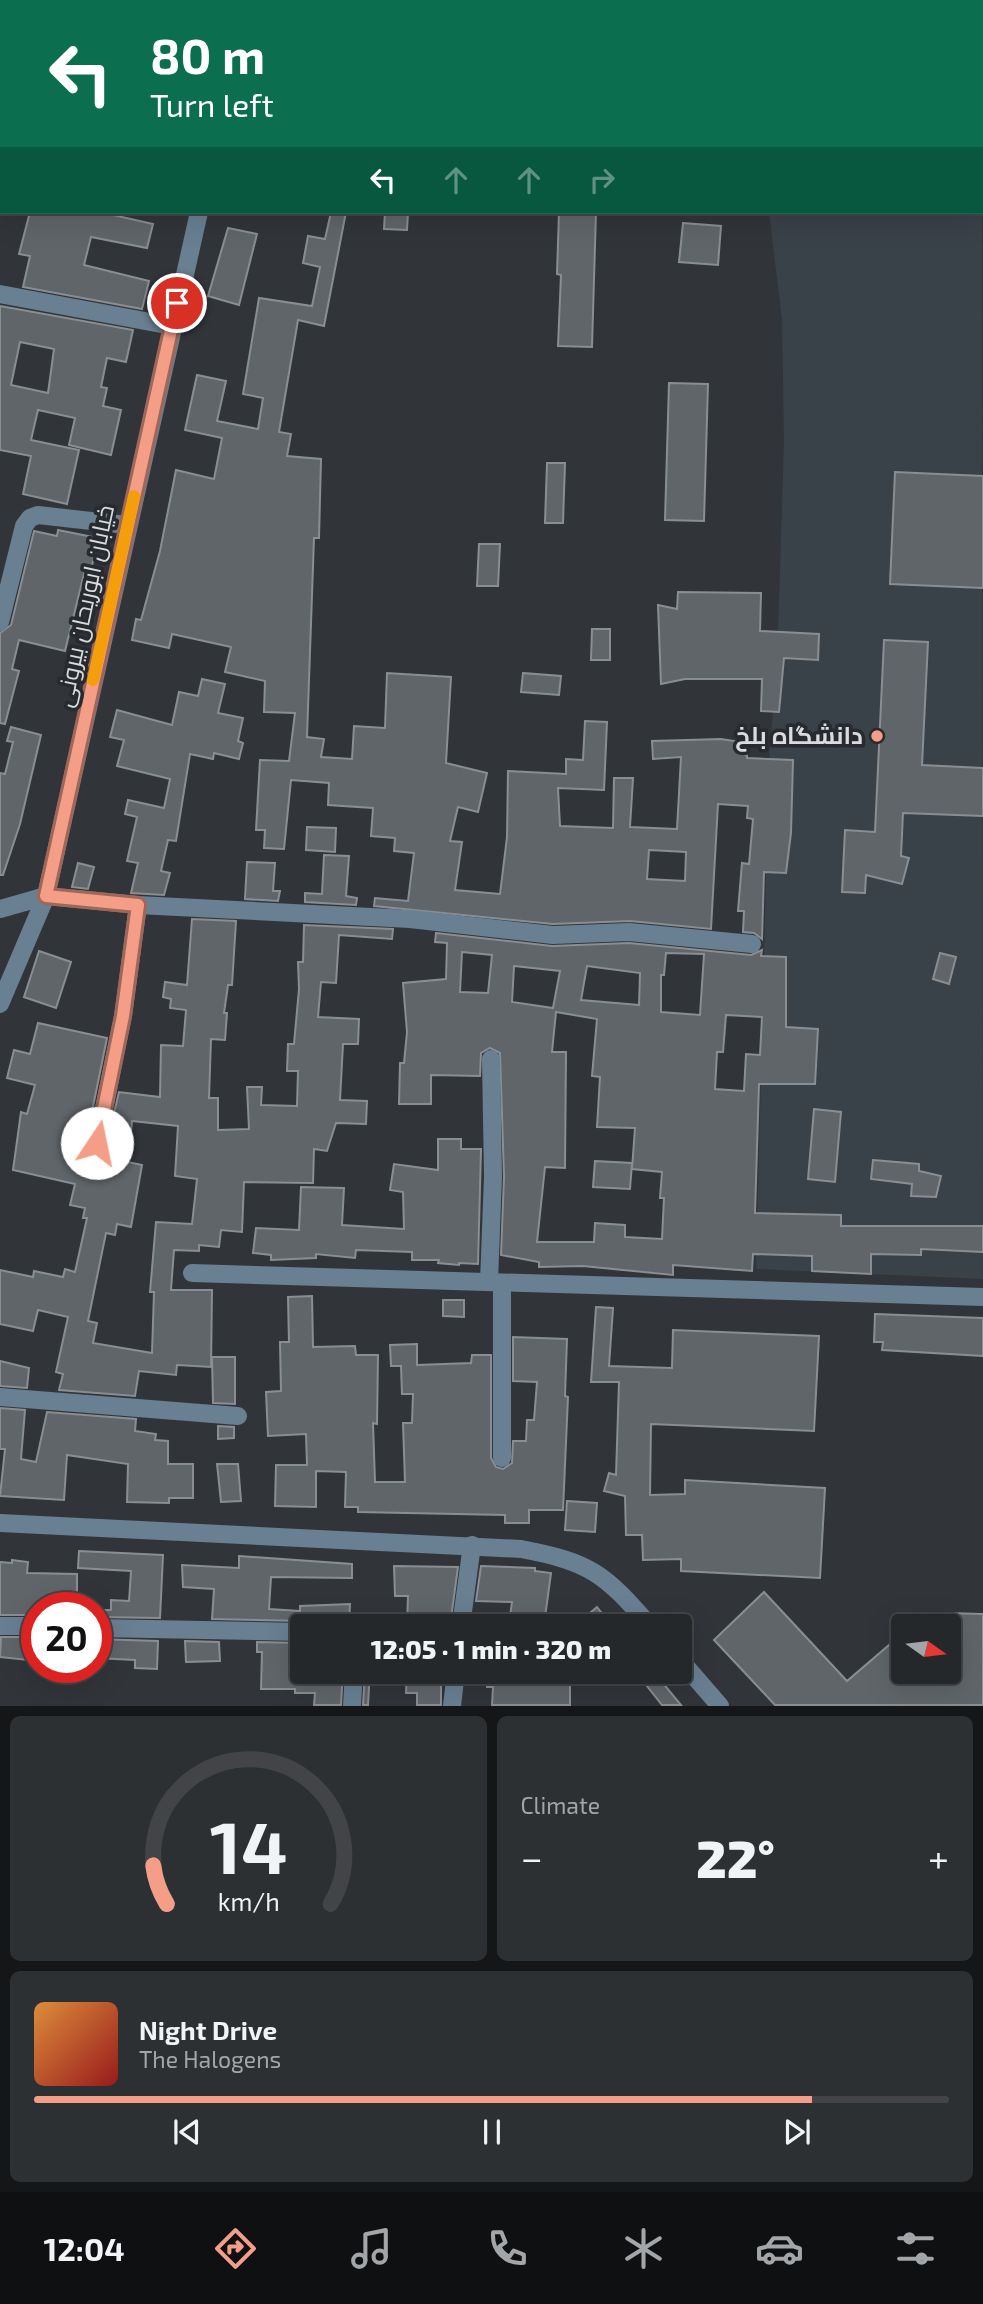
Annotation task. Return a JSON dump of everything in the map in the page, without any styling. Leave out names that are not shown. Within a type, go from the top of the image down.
[{"type":"street","name":"خیابان ابوریحان بیرونی","points":[[1,998],[46,896],[199,214]]},
{"type":"street","points":[[0,294],[172,326]]},
{"type":"street","points":[[0,622],[24,526],[30,518],[38,515],[127,525]]},
{"type":"street","points":[[0,909],[46,896],[138,905],[410,919],[553,935],[629,932],[752,944]]},
{"type":"street","points":[[97,1143],[123,1016],[138,905]]},
{"type":"street","points":[[491,1059],[502,1458]]},
{"type":"street","points":[[192,1273],[983,1297]]},
{"type":"street","points":[[0,1397],[238,1416]]},
{"type":"street","points":[[0,1523],[521,1549],[567,1558],[596,1572],[619,1590],[640,1614]]},
{"type":"street","points":[[462,1614],[471,1545]]},
{"type":"street","points":[[0,1626],[21,1626]]},
{"type":"street","points":[[112,1628],[290,1632]]},
{"type":"street","points":[[692,1674],[720,1706]]},
{"type":"street","points":[[352,1706],[353,1684]]},
{"type":"street","points":[[452,1706],[455,1684]]},
{"type":"shaded area","name":"دانشگاه بلخ","points":[[769,214],[982,214],[983,1279],[756,1269],[769,759],[773,712],[779,712],[784,663],[777,663],[784,440],[782,320]]},
{"type":"building","points":[[29,214],[109,214],[153,224],[147,248],[91,237],[84,265],[149,281],[142,309],[23,287],[30,256],[19,254]]},
{"type":"building","points":[[331,214],[346,214],[324,326],[298,320],[279,432],[291,434],[287,456],[321,459],[319,538],[314,538],[307,737],[324,739],[321,757],[352,759],[354,726],[385,728],[387,673],[451,677],[446,763],[487,773],[478,812],[458,807],[450,841],[462,842],[455,890],[500,894],[507,837],[508,771],[566,774],[566,759],[583,760],[585,721],[607,722],[604,790],[558,788],[560,826],[613,828],[614,778],[633,778],[630,827],[677,829],[681,757],[653,759],[652,741],[721,739],[741,742],[740,754],[747,755],[747,758],[793,760],[791,833],[786,873],[764,872],[762,939],[754,933],[743,932],[744,911],[738,911],[742,863],[749,864],[753,819],[747,818],[748,806],[718,804],[711,929],[630,921],[553,924],[374,906],[375,898],[408,901],[414,853],[394,851],[395,838],[371,836],[373,808],[328,805],[329,783],[291,780],[284,849],[264,848],[265,830],[256,830],[260,760],[289,761],[295,713],[264,712],[265,681],[225,672],[231,647],[172,634],[169,648],[132,640],[136,619],[141,620],[160,551],[176,470],[214,479],[222,438],[185,430],[197,375],[226,381],[217,421],[258,429],[263,398],[243,394],[259,298],[312,306],[320,267],[303,263],[308,236],[325,239]],"holes":[[[649,850],[686,852],[685,881],[647,879]]]},
{"type":"building","points":[[385,214],[408,214],[407,230],[384,229]]},
{"type":"building","points":[[559,214],[596,214],[592,347],[558,346],[561,275],[557,274]]},
{"type":"building","points":[[683,223],[721,226],[718,265],[679,262]]},
{"type":"building","points":[[228,228],[257,234],[239,305],[208,296]]},
{"type":"building","points":[[0,306],[133,330],[126,362],[107,358],[101,387],[107,388],[103,406],[121,410],[111,455],[69,445],[75,418],[38,410],[31,440],[79,450],[67,504],[23,494],[31,456],[0,450]],"holes":[[[20,342],[54,349],[48,393],[11,385]]]},
{"type":"building","points":[[669,383],[708,384],[704,521],[665,520]]},
{"type":"building","points":[[547,463],[565,463],[563,523],[545,523]]},
{"type":"building","points":[[895,472],[983,476],[983,588],[890,584]]},
{"type":"building","points":[[58,530],[98,538],[90,575],[84,574],[65,651],[19,640],[12,669],[19,671],[5,724],[0,723],[0,633],[11,625],[34,531],[57,536]]},
{"type":"building","points":[[479,544],[500,544],[498,586],[477,586]]},
{"type":"building","points":[[678,592],[761,593],[760,631],[819,634],[818,660],[784,658],[779,712],[761,711],[762,679],[685,679],[661,684],[658,605],[677,609]]},
{"type":"building","points":[[592,629],[610,629],[610,660],[591,660]]},
{"type":"building","points":[[884,640],[928,642],[922,765],[983,768],[983,816],[903,813],[901,856],[909,858],[902,884],[866,875],[865,893],[842,892],[845,830],[875,832]]},
{"type":"building","points":[[523,673],[561,676],[559,695],[521,692]]},
{"type":"building","points":[[202,679],[225,684],[218,713],[243,718],[238,741],[243,743],[239,759],[214,753],[213,759],[190,754],[176,841],[168,840],[161,871],[170,873],[164,895],[131,893],[138,863],[127,861],[137,817],[125,814],[128,800],[164,808],[170,779],[117,766],[124,740],[110,737],[117,710],[172,725],[179,692],[198,696]]},
{"type":"building","points":[[11,727],[41,735],[20,824],[3,875],[0,875],[0,773],[5,774],[13,742],[7,741]]},
{"type":"building","points":[[307,827],[336,828],[335,852],[306,850]]},
{"type":"building","points":[[324,855],[349,856],[346,896],[357,898],[356,905],[305,902],[305,893],[322,894]]},
{"type":"building","points":[[247,862],[275,863],[273,891],[280,891],[278,901],[245,899]]},
{"type":"building","points":[[78,863],[94,867],[88,889],[72,887]]},
{"type":"building","points":[[192,919],[236,921],[232,985],[228,985],[224,1013],[227,1013],[225,1040],[211,1039],[209,1098],[218,1098],[218,1130],[249,1129],[247,1087],[262,1087],[261,1105],[297,1106],[298,1071],[287,1071],[288,1044],[294,1044],[299,989],[298,962],[303,962],[304,925],[393,929],[392,939],[339,935],[336,983],[321,982],[318,1017],[359,1019],[358,1044],[343,1044],[340,1100],[367,1101],[366,1124],[336,1123],[327,1151],[314,1149],[313,1183],[244,1182],[242,1232],[221,1230],[219,1247],[199,1245],[199,1251],[174,1250],[171,1290],[212,1290],[211,1367],[177,1365],[176,1375],[139,1371],[135,1396],[59,1390],[63,1374],[56,1372],[68,1317],[38,1310],[33,1331],[0,1324],[0,1270],[33,1277],[34,1271],[63,1277],[65,1269],[75,1272],[87,1218],[83,1218],[85,1208],[70,1205],[75,1184],[13,1170],[21,1112],[27,1114],[35,1085],[7,1078],[14,1050],[30,1054],[38,1023],[107,1038],[86,1141],[90,1152],[95,1154],[105,1151],[119,1092],[160,1097],[161,1045],[183,1046],[186,1010],[170,1008],[171,999],[163,997],[165,982],[187,985]],"holes":[[[132,1121],[178,1126],[175,1176],[197,1179],[192,1224],[156,1222],[150,1292],[154,1292],[152,1353],[93,1343],[97,1323],[88,1321],[106,1233],[115,1235],[117,1224],[131,1227],[142,1165],[114,1159],[117,1130],[131,1132]]]},
{"type":"building","points":[[436,933],[552,946],[629,943],[751,955],[762,950],[761,956],[786,957],[786,1027],[818,1029],[815,1084],[759,1084],[755,1213],[841,1215],[841,1226],[983,1226],[983,1252],[921,1249],[921,1255],[871,1254],[871,1274],[812,1271],[812,1256],[753,1254],[752,1271],[673,1265],[673,1275],[583,1266],[539,1267],[539,1262],[501,1255],[504,1177],[500,1053],[490,1048],[481,1053],[480,1076],[431,1075],[431,1104],[399,1104],[400,1063],[404,1063],[407,1032],[403,983],[446,979],[447,943],[435,942]],"holes":[[[462,952],[492,955],[488,993],[460,992]],[[666,953],[704,954],[700,1015],[661,1012],[661,975],[664,975]],[[514,966],[560,971],[553,1008],[512,1002]],[[587,966],[640,973],[639,1005],[581,1000]],[[556,1012],[597,1019],[592,1076],[600,1077],[597,1127],[635,1128],[632,1169],[662,1172],[662,1239],[625,1237],[625,1225],[595,1223],[594,1242],[537,1242],[545,1167],[565,1168],[566,1052],[552,1052]],[[726,1015],[762,1017],[760,1055],[746,1054],[744,1091],[715,1089],[717,1052],[723,1052]]]},
{"type":"building","points":[[39,951],[71,962],[56,1008],[24,997]]},
{"type":"building","points":[[940,953],[956,957],[949,984],[933,979]]},
{"type":"building","points":[[814,1109],[841,1112],[835,1182],[808,1179]]},
{"type":"building","points":[[438,1139],[461,1139],[461,1149],[481,1149],[478,1264],[459,1265],[438,1263],[439,1260],[412,1260],[412,1252],[356,1250],[355,1258],[316,1254],[316,1258],[271,1260],[271,1255],[253,1253],[256,1228],[299,1230],[301,1187],[344,1188],[342,1225],[404,1229],[403,1192],[390,1190],[394,1164],[438,1170]]},
{"type":"building","points":[[873,1160],[919,1164],[919,1171],[941,1176],[936,1197],[911,1196],[912,1184],[871,1179]]},
{"type":"building","points":[[595,1161],[632,1163],[630,1189],[593,1187]]},
{"type":"building","points":[[312,1296],[313,1347],[355,1346],[356,1355],[378,1355],[377,1424],[373,1423],[375,1482],[405,1482],[403,1423],[412,1423],[413,1394],[402,1394],[401,1366],[391,1366],[390,1345],[417,1344],[417,1365],[471,1363],[472,1355],[491,1355],[491,1458],[496,1467],[503,1469],[512,1463],[513,1441],[526,1441],[527,1420],[534,1420],[537,1382],[513,1381],[513,1337],[567,1339],[565,1396],[568,1397],[563,1510],[529,1510],[529,1523],[505,1523],[505,1515],[358,1512],[358,1507],[345,1507],[346,1472],[316,1471],[316,1507],[275,1506],[276,1465],[307,1465],[306,1434],[268,1436],[266,1392],[281,1391],[280,1342],[289,1342],[288,1297]]},
{"type":"building","points":[[443,1300],[464,1300],[464,1317],[443,1316]]},
{"type":"building","points":[[596,1307],[613,1308],[609,1366],[672,1368],[673,1330],[819,1336],[814,1431],[651,1424],[650,1495],[685,1494],[685,1480],[825,1488],[820,1578],[681,1571],[681,1559],[643,1560],[642,1535],[626,1535],[625,1496],[604,1491],[609,1473],[616,1475],[619,1382],[591,1382]]},
{"type":"building","points":[[875,1314],[983,1318],[983,1356],[882,1350],[883,1342],[874,1342]]},
{"type":"building","points":[[212,1357],[235,1357],[235,1404],[213,1403]]},
{"type":"building","points":[[0,1361],[29,1368],[27,1388],[0,1386]]},
{"type":"building","points":[[0,1408],[25,1410],[21,1459],[36,1462],[47,1412],[136,1419],[135,1431],[156,1434],[155,1440],[168,1441],[168,1464],[193,1464],[193,1498],[169,1498],[169,1503],[127,1502],[128,1464],[67,1455],[64,1500],[0,1496],[5,1449],[0,1449]]},
{"type":"building","points":[[218,1426],[234,1427],[234,1438],[218,1439]]},
{"type":"building","points":[[217,1464],[238,1464],[241,1501],[221,1502]]},
{"type":"building","points":[[567,1501],[597,1503],[595,1532],[565,1530]]},
{"type":"building","points":[[79,1551],[163,1555],[160,1618],[112,1617],[112,1600],[129,1601],[131,1571],[78,1568]]},
{"type":"building","points":[[239,1556],[352,1564],[352,1578],[271,1577],[269,1609],[300,1611],[300,1606],[350,1604],[350,1614],[290,1614],[290,1621],[212,1619],[214,1589],[183,1587],[182,1565],[239,1568]]},
{"type":"building","points":[[12,1560],[28,1562],[27,1573],[77,1574],[77,1592],[21,1592],[21,1615],[0,1615],[0,1562],[12,1563]]},
{"type":"building","points":[[394,1566],[458,1567],[452,1614],[407,1614],[408,1596],[395,1596]]},
{"type":"building","points":[[481,1566],[535,1568],[535,1571],[551,1573],[545,1614],[510,1614],[512,1602],[476,1601]]},
{"type":"building","points":[[764,1592],[847,1681],[891,1643],[891,1684],[961,1684],[961,1614],[948,1613],[983,1614],[983,1705],[775,1705],[714,1640]]},
{"type":"building","points":[[597,1607],[603,1614],[589,1614]]},
{"type":"building","points":[[1,1637],[21,1637],[21,1659],[0,1657]]},
{"type":"building","points":[[112,1640],[158,1641],[157,1669],[135,1668],[135,1660],[112,1659]]},
{"type":"building","points":[[185,1641],[219,1642],[220,1661],[186,1662]]},
{"type":"building","points":[[257,1642],[290,1643],[290,1684],[342,1684],[341,1705],[314,1705],[315,1693],[295,1693],[295,1689],[261,1689],[262,1652],[257,1652]]},
{"type":"building","points":[[364,1684],[369,1684],[368,1705],[363,1705]]},
{"type":"building","points":[[406,1684],[441,1684],[441,1705],[417,1705],[417,1693],[406,1693]]},
{"type":"building","points":[[487,1684],[570,1684],[570,1705],[492,1705],[493,1687],[487,1687]]},
{"type":"building","points":[[645,1684],[664,1684],[681,1705],[662,1705]]},
{"type":"slow traffic","points":[[93,680],[134,496]]},
{"type":"place","name":"دانشگاه بلخ","points":[[877,736]]},
{"type":"route","points":[[97,1143],[123,1016],[138,905],[46,896],[177,303]]}]
